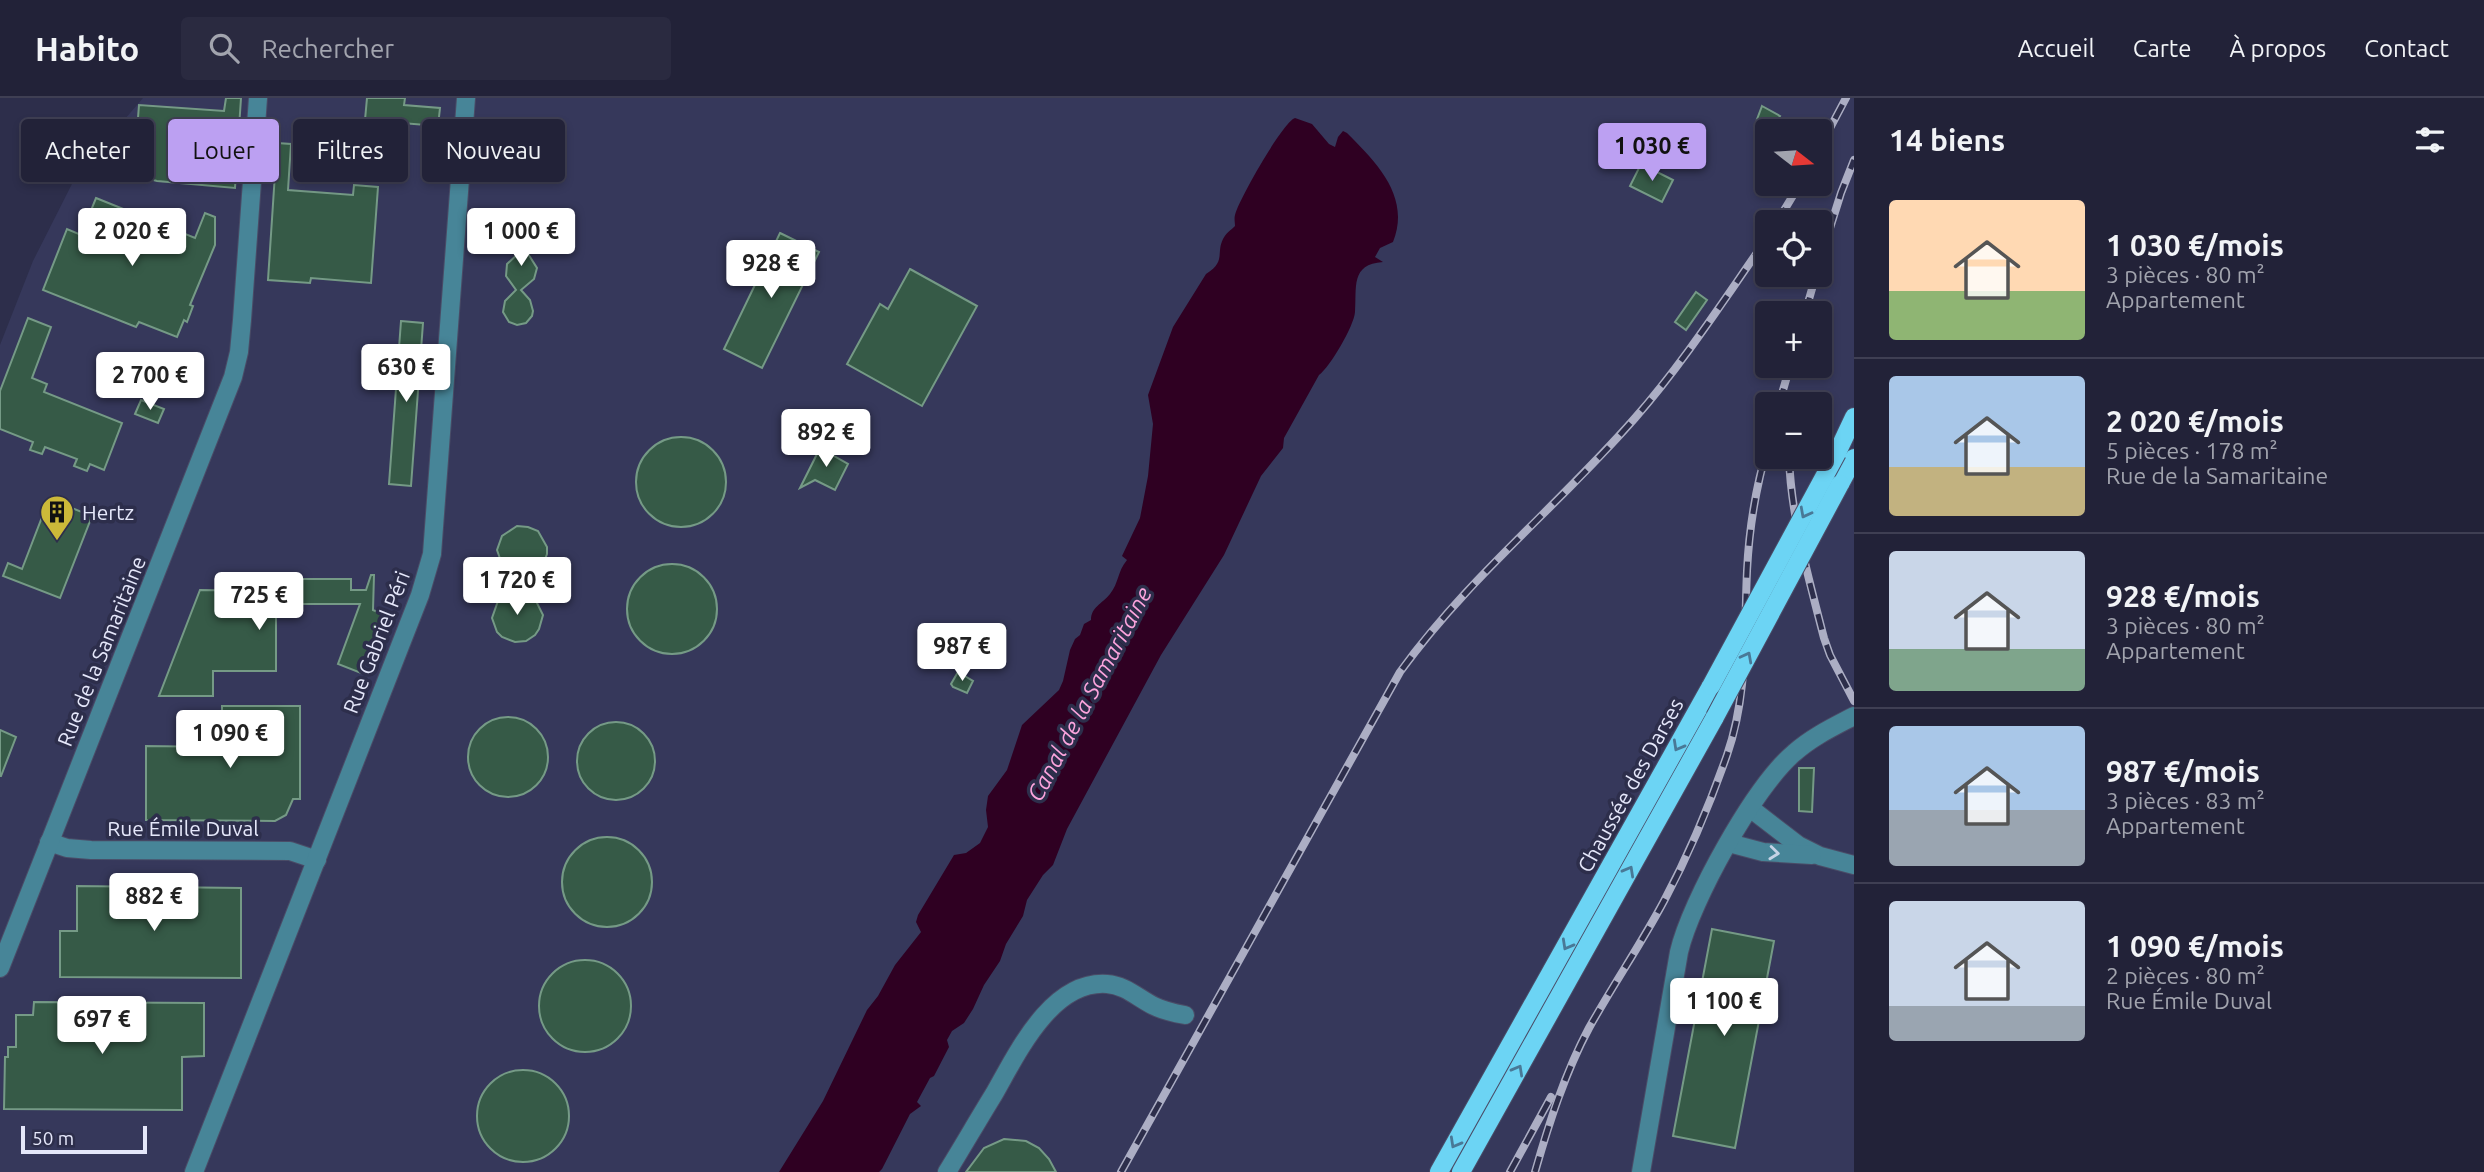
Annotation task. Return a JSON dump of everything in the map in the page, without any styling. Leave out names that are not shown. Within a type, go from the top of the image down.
[{"type":"main road","name":"Chaussée des Darses","points":[[1461,1172],[1715,717],[1840,484],[1854,417]]},
{"type":"main road","name":"Chaussée des Darses","points":[[1439,1172],[1711,686],[1846,455]]},
{"type":"street","name":"Rue de la Samaritaine","points":[[0,968],[233,377],[242,320],[258,98]]},
{"type":"street","name":"Rue Gabriel Péri","points":[[194,1172],[420,595],[432,554],[466,98]]},
{"type":"street","points":[[1642,1172],[1682,940],[1695,907],[1729,843],[1776,770],[1794,752],[1854,716]]},
{"type":"street","points":[[1750,808],[1790,840],[1820,856]]},
{"type":"street","name":"Rue Émile Duval","points":[[49,842],[67,848],[91,850],[290,851],[317,860]]},
{"type":"street","points":[[1729,843],[1773,853],[1820,856],[1854,865]]},
{"type":"street","points":[[947,1172],[1026,1039],[1044,1016],[1072,992],[1093,985],[1111,984],[1127,989],[1159,1009],[1185,1015]]},
{"type":"shaded area","points":[[143,98],[1854,98],[1854,1172],[0,1172],[0,345],[33,261],[73,182],[154,182],[154,119],[125,119]]},
{"type":"water","name":"Canal de la Samaritaine","points":[[1295,118],[1312,124],[1329,144],[1335,147],[1343,131],[1347,133],[1369,156],[1388,182],[1398,210],[1393,242],[1380,248],[1375,257],[1383,262],[1365,267],[1360,272],[1356,286],[1354,318],[1346,336],[1319,375],[1284,438],[1283,448],[1261,476],[1224,555],[1161,655],[1067,829],[1053,865],[1027,900],[1023,916],[973,1009],[964,1023],[952,1031],[947,1040],[949,1047],[917,1102],[921,1106],[910,1114],[882,1169],[879,1172],[779,1172],[823,1101],[867,1010],[895,965],[921,932],[916,922],[918,915],[954,855],[966,853],[980,843],[988,827],[988,796],[1007,770],[1022,725],[1059,690],[1075,639],[1080,635],[1084,624],[1091,620],[1095,609],[1115,586],[1127,560],[1122,556],[1140,518],[1148,476],[1153,424],[1148,395],[1173,327],[1206,274],[1216,265],[1223,239],[1235,226],[1238,206],[1262,162],[1281,133]]},
{"type":"building","points":[[226,98],[241,98],[240,119],[168,119],[168,182],[154,180],[154,119],[138,119],[139,105],[224,111]]},
{"type":"building","points":[[367,98],[405,98],[404,105],[440,108],[439,119],[422,119],[422,125],[408,124],[408,119],[365,119]]},
{"type":"building","points":[[1762,106],[1780,116],[1778,119],[1757,119]]},
{"type":"building","points":[[279,143],[291,144],[288,190],[353,195],[354,185],[378,187],[371,283],[311,278],[310,283],[268,280],[274,182],[279,182]]},
{"type":"building","points":[[1641,164],[1673,180],[1662,202],[1630,186]]},
{"type":"building","points":[[168,182],[235,182],[235,188]]},
{"type":"building","points":[[96,198],[195,238],[205,213],[215,217],[215,245],[190,305],[193,306],[187,322],[184,320],[177,337],[139,322],[136,327],[43,290],[67,229],[81,235]]},
{"type":"building","points":[[526,213],[536,219],[540,233],[525,249],[537,268],[534,279],[521,290],[530,300],[532,316],[526,323],[517,325],[509,322],[503,312],[505,301],[516,290],[506,276],[507,264],[520,252],[507,231],[510,220]]},
{"type":"building","points":[[780,233],[819,252],[762,368],[724,349]]},
{"type":"building","points":[[910,269],[977,306],[922,406],[847,364],[880,304],[888,309]]},
{"type":"building","points":[[1696,292],[1707,300],[1686,330],[1675,322]]},
{"type":"building","points":[[28,318],[51,327],[32,378],[47,384],[44,392],[122,423],[104,470],[90,464],[87,471],[74,466],[77,459],[45,447],[42,454],[30,450],[33,442],[0,429],[0,391]]},
{"type":"building","points":[[401,321],[423,323],[411,486],[389,484]]},
{"type":"building","points":[[141,400],[164,409],[158,423],[135,414]]},
{"type":"building","points":[[826,436],[829,453],[848,464],[835,490],[815,480],[800,488]]},
{"type":"building","points":[[681,437],[698,441],[713,450],[722,465],[726,482],[722,499],[713,514],[698,523],[681,527],[664,523],[649,514],[640,499],[636,482],[640,465],[649,450],[664,441]]},
{"type":"building","name":"Hertz","points":[[49,499],[92,516],[60,598],[3,576],[8,563],[22,569]]},
{"type":"building","points":[[517,526],[538,531],[547,547],[542,567],[521,580],[503,567],[497,550],[502,536]]},
{"type":"building","points":[[672,564],[689,568],[704,577],[713,592],[717,609],[713,626],[704,641],[689,650],[672,654],[655,650],[640,641],[631,626],[627,609],[631,592],[640,577],[655,568]]},
{"type":"building","points":[[371,575],[374,575],[373,610],[383,614],[361,673],[338,664],[360,604],[276,604],[276,671],[213,671],[213,696],[159,696],[200,590],[288,591],[288,579],[351,579],[351,590],[366,590]]},
{"type":"building","points":[[517,588],[535,599],[543,615],[535,635],[526,641],[515,642],[497,632],[492,618],[498,601]]},
{"type":"building","points":[[958,672],[973,681],[967,693],[951,684]]},
{"type":"building","points":[[222,706],[300,706],[300,799],[293,799],[286,815],[275,821],[146,820],[146,746],[222,747]]},
{"type":"building","points":[[500,717],[516,717],[537,728],[548,749],[548,765],[537,786],[516,797],[500,797],[486,791],[474,779],[468,765],[468,749],[474,735],[486,723]]},
{"type":"building","points":[[616,722],[631,725],[644,733],[652,746],[655,761],[652,776],[644,789],[631,797],[616,800],[601,797],[588,789],[580,776],[577,761],[580,746],[588,733],[601,725]]},
{"type":"building","points":[[0,730],[16,737],[1,776],[0,776]]},
{"type":"building","points":[[1799,768],[1814,768],[1812,812],[1799,811]]},
{"type":"building","points":[[607,837],[624,840],[639,850],[649,865],[652,882],[649,899],[639,914],[624,924],[607,927],[590,924],[575,914],[565,899],[562,882],[565,865],[575,850],[590,840]]},
{"type":"building","points":[[77,886],[241,888],[241,978],[60,977],[60,931],[77,931]]},
{"type":"building","points":[[1712,929],[1774,941],[1735,1148],[1673,1136]]},
{"type":"building","points":[[585,960],[603,964],[617,974],[627,988],[631,1006],[627,1024],[617,1038],[603,1048],[585,1052],[567,1048],[553,1038],[543,1024],[539,1006],[543,988],[553,974],[567,964]]},
{"type":"building","points":[[34,1002],[204,1003],[204,1056],[182,1057],[182,1110],[4,1109],[5,1057],[8,1057],[8,1047],[16,1047],[16,1015],[33,1015]]},
{"type":"building","points":[[523,1070],[541,1074],[555,1084],[565,1098],[569,1116],[565,1134],[555,1148],[541,1158],[523,1162],[505,1158],[491,1148],[481,1134],[477,1116],[481,1098],[491,1084],[505,1074]]},
{"type":"building","points":[[1004,1139],[1026,1141],[1039,1148],[1056,1172],[966,1172],[984,1148]]},
{"type":"railway","points":[[1832,124],[1846,98]]},
{"type":"railway","points":[[1832,222],[1854,160]]},
{"type":"railway","points":[[1784,210],[1793,196]]},
{"type":"railway","points":[[1121,1172],[1400,672],[1484,573],[1606,450],[1653,397],[1755,255]]},
{"type":"railway","points":[[1808,301],[1813,287]]},
{"type":"railway","points":[[1782,392],[1787,378]]},
{"type":"railway","points":[[1535,1172],[1558,1098],[1580,1045],[1673,883],[1699,829],[1727,755],[1742,687],[1751,524],[1762,469]]},
{"type":"railway","points":[[1790,469],[1797,526],[1824,638],[1854,701]]},
{"type":"railway","points":[[1510,1172],[1551,1097]]},
{"type":"place","name":"Hertz","points":[[57,542]]}]
